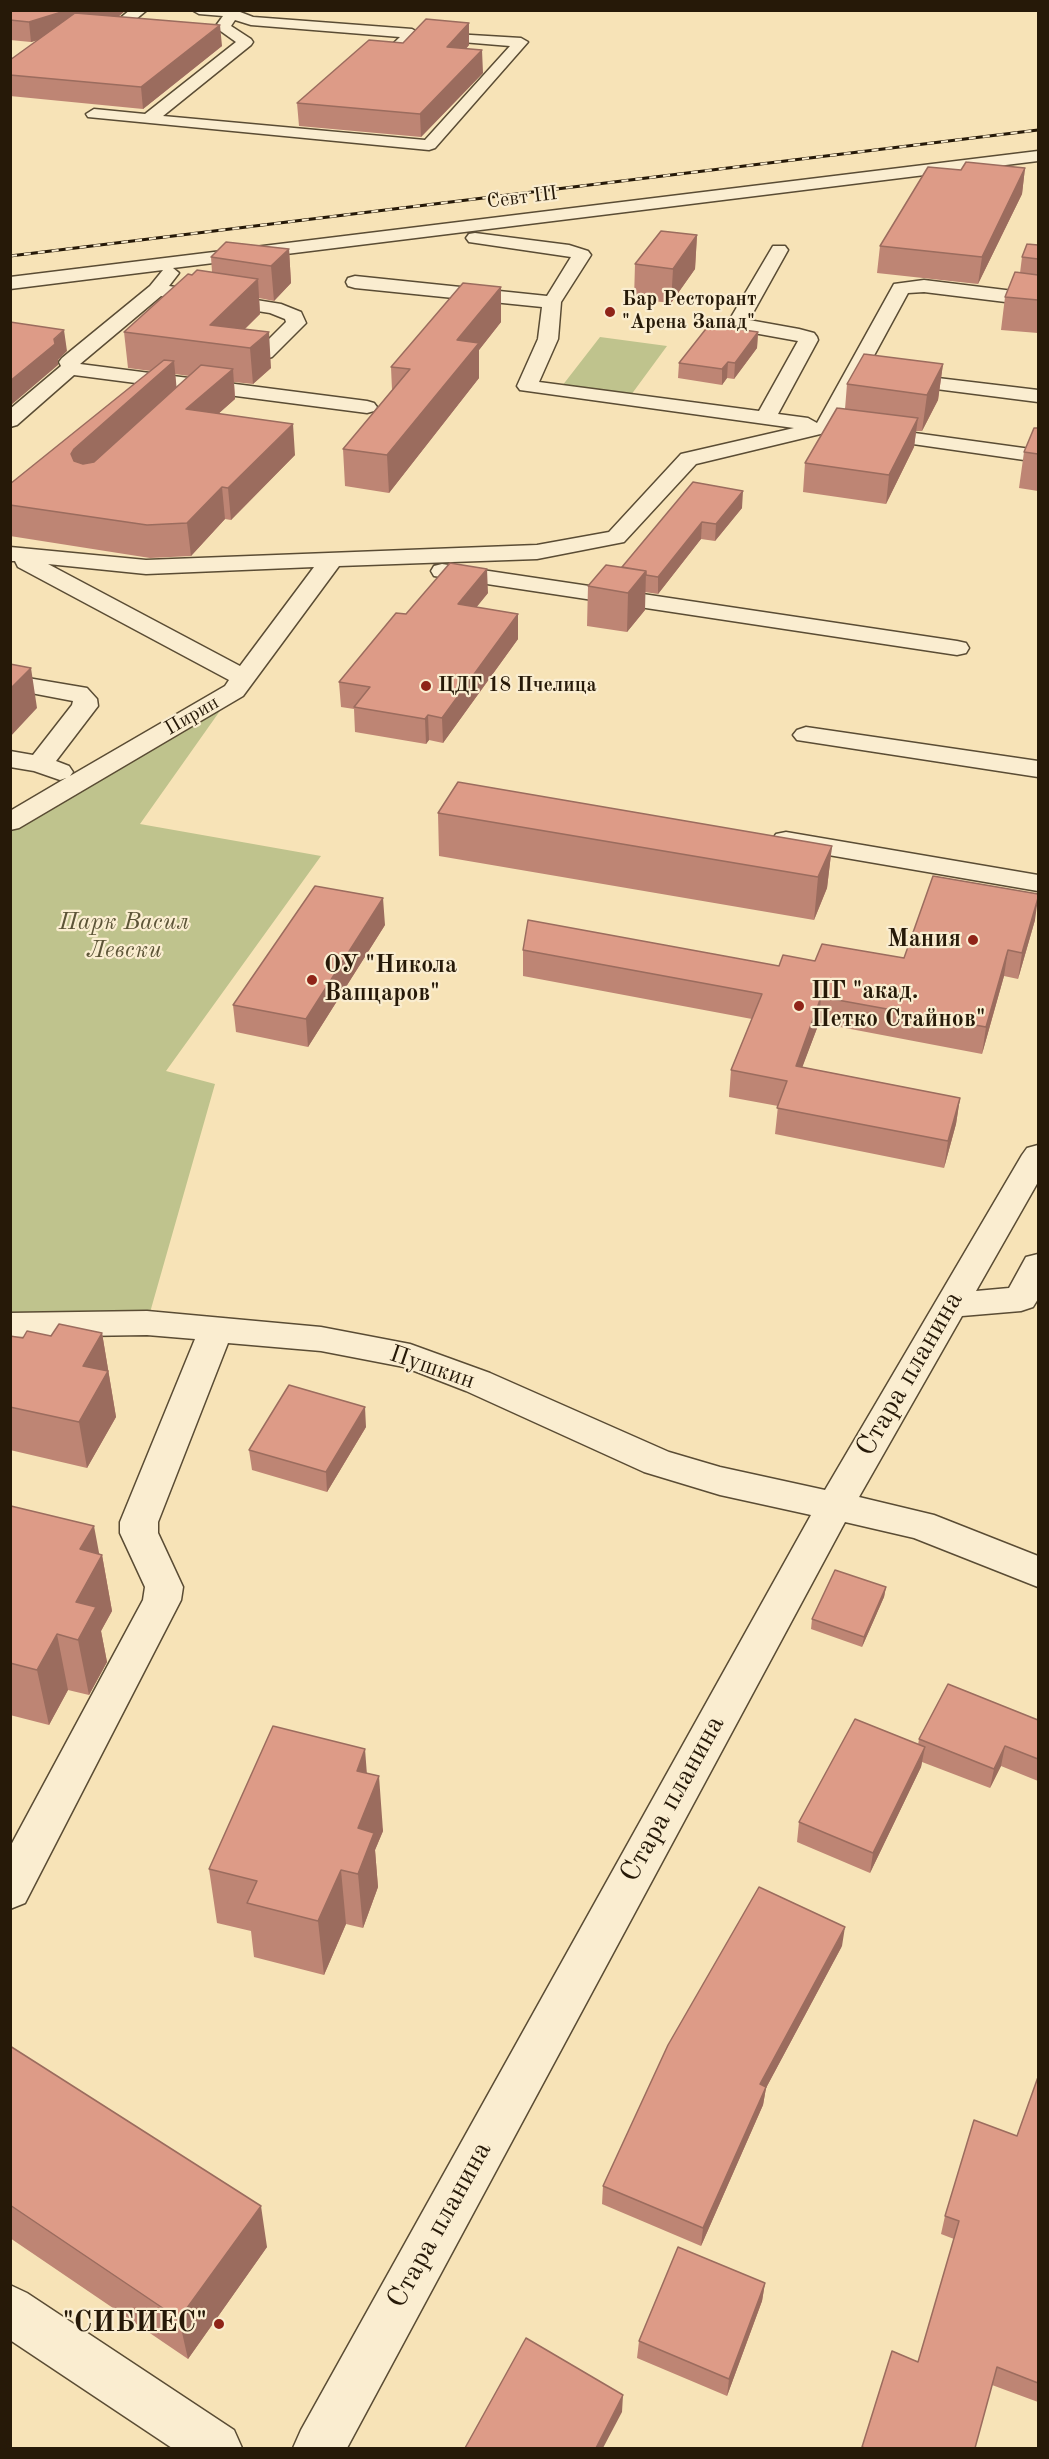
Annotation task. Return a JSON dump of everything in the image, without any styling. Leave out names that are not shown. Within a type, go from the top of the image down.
[{"type":"street","points":[[113,31],[140,10]]},
{"type":"street","points":[[94,114],[429,145],[521,42],[251,21],[229,14],[199,10]]},
{"type":"street","points":[[150,119],[246,42],[222,27],[229,14]]},
{"type":"street","points":[[387,57],[412,33]]},
{"type":"street","name":"Севт III","points":[[10,284],[1038,156]]},
{"type":"street","points":[[407,235],[478,238],[569,250],[582,255],[552,302],[548,339],[527,386],[1038,456]]},
{"type":"street","points":[[765,418],[808,340],[800,334],[737,324],[779,250]]},
{"type":"street","points":[[71,368],[69,362],[157,290],[177,263]]},
{"type":"street","points":[[355,282],[552,302]]},
{"type":"street","points":[[11,554],[146,567],[537,552],[616,537],[689,459],[826,427],[901,288],[924,286],[1038,300]]},
{"type":"street","points":[[157,290],[274,308],[294,316],[296,323],[265,353]]},
{"type":"street","points":[[10,421],[49,384],[71,368],[367,407]]},
{"type":"street","points":[[855,374],[1038,396]]},
{"type":"street","points":[[181,402],[198,386]]},
{"type":"street","points":[[11,554],[244,678]]},
{"type":"street","points":[[367,560],[957,648]]},
{"type":"street","name":"Пирин","points":[[10,822],[234,691],[330,561]]},
{"type":"street","points":[[10,682],[78,693],[85,699],[85,706],[40,764]]},
{"type":"street","points":[[806,735],[1038,769]]},
{"type":"street","points":[[10,759],[40,764],[81,781]]},
{"type":"street","points":[[756,835],[1038,883]]},
{"type":"street","name":"Стара планина","points":[[319,2448],[834,1507],[1038,1155]]},
{"type":"street","points":[[951,1305],[1021,1299],[1038,1265]]},
{"type":"street","name":"Пушкин","points":[[10,1325],[147,1323],[321,1339],[410,1356],[478,1382],[657,1462],[720,1481],[921,1525],[1038,1572]]},
{"type":"street","points":[[10,1890],[162,1600],[164,1587],[139,1533],[140,1522],[216,1330]]},
{"type":"street","points":[[10,2310],[216,2448]]},
{"type":"green space","points":[[600,337],[667,346],[631,395],[562,386]]},
{"type":"green space","name":"Парк Васил Левски","points":[[234,691],[140,824],[321,856],[166,1071],[215,1084],[147,1323],[11,1325],[10,822]]},
{"type":"building","points":[[10,10],[68,10],[29,22],[10,20]]},
{"type":"building","points":[[75,13],[220,25],[141,87],[10,75],[10,60]]},
{"type":"building","points":[[426,19],[469,23],[447,47],[482,50],[420,114],[297,103],[369,40],[403,43]]},
{"type":"building","points":[[966,162],[1025,168],[982,257],[880,246],[928,167],[961,170]]},
{"type":"building","points":[[661,231],[697,235],[673,269],[635,264]]},
{"type":"building","points":[[226,242],[289,249],[271,266],[211,257]]},
{"type":"building","points":[[1027,244],[1038,245],[1038,259],[1022,257]]},
{"type":"building","points":[[197,270],[258,279],[210,325],[269,332],[250,348],[124,332],[188,274],[192,275]]},
{"type":"building","points":[[1015,272],[1038,275],[1038,300],[1005,297]]},
{"type":"building","points":[[463,283],[501,287],[457,340],[479,343],[387,455],[343,449],[410,369],[391,367]]},
{"type":"building","points":[[10,322],[64,330],[54,339],[55,344],[10,381]]},
{"type":"building","points":[[709,325],[758,332],[735,363],[728,362],[722,369],[679,363]]},
{"type":"building","points":[[864,354],[943,364],[927,395],[847,384]]},
{"type":"building","points":[[164,360],[174,361],[74,449],[71,454],[74,461],[83,464],[94,462],[201,365],[233,369],[186,409],[293,424],[228,488],[222,487],[187,523],[147,525],[10,505],[10,484]]},
{"type":"building","points":[[837,408],[918,418],[889,475],[805,463]]},
{"type":"building","points":[[1034,428],[1038,428],[1038,454],[1024,452]]},
{"type":"building","points":[[693,482],[743,491],[716,524],[702,522],[658,577],[646,575],[646,571],[622,567]]},
{"type":"building","points":[[450,563],[487,569],[458,604],[518,614],[442,718],[428,715],[425,719],[354,707],[370,687],[339,682],[396,613],[406,614]]},
{"type":"building","points":[[606,565],[646,571],[628,593],[588,586]]},
{"type":"building","points":[[10,664],[31,668],[10,689]]},
{"type":"building","points":[[458,782],[832,846],[818,877],[438,813]]},
{"type":"building","points":[[933,876],[1038,894],[1022,953],[1008,950],[986,1027],[821,997],[796,1066],[960,1098],[948,1141],[777,1108],[787,1081],[731,1070],[762,994],[523,950],[528,920],[779,966],[783,955],[815,961],[822,944],[904,958]]},
{"type":"building","points":[[315,886],[383,898],[306,1019],[233,1005]]},
{"type":"building","points":[[59,1324],[102,1333],[83,1366],[108,1371],[79,1422],[10,1407],[10,1336],[23,1338],[27,1331],[51,1336]]},
{"type":"building","points":[[289,1385],[365,1407],[326,1472],[249,1450]]},
{"type":"building","points":[[11,1506],[94,1526],[80,1549],[102,1555],[76,1602],[96,1607],[78,1640],[57,1634],[37,1670],[10,1663]]},
{"type":"building","points":[[835,1570],[886,1587],[864,1637],[812,1619]]},
{"type":"building","points":[[948,1684],[1038,1720],[1038,1759],[1005,1746],[994,1769],[919,1739]]},
{"type":"building","points":[[855,1719],[925,1747],[873,1853],[799,1822]]},
{"type":"building","points":[[273,1726],[365,1749],[357,1771],[379,1776],[358,1828],[374,1833],[358,1874],[341,1870],[318,1921],[247,1903],[257,1881],[209,1869]]},
{"type":"building","points":[[759,1887],[845,1927],[760,2084],[766,2087],[703,2228],[603,2186],[668,2045]]},
{"type":"building","points":[[10,2046],[261,2206],[179,2319],[10,2205]]},
{"type":"building","points":[[1038,2077],[1038,2383],[997,2367],[975,2448],[862,2447],[892,2351],[918,2362],[959,2221],[945,2216],[974,2120],[1017,2136]]},
{"type":"building","points":[[678,2247],[765,2283],[729,2379],[639,2341]]},
{"type":"building","points":[[526,2338],[623,2395],[596,2448],[465,2448]]},
{"type":"railway","points":[[10,256],[1038,130]]},
{"type":"place","name":"Бар Ресторант \"Арена Запад\"","points":[[610,312]]},
{"type":"place","name":"ЦДГ 18 Пчелица","points":[[426,686]]},
{"type":"place","name":"Мания","points":[[973,940]]},
{"type":"place","name":"ОУ \"Никола Вапцаров\"","points":[[312,980]]},
{"type":"place","name":"ПГ \"акад. Петко Стайнов\"","points":[[799,1006]]},
{"type":"place","name":"\"СИБИЕС\"","points":[[219,2324]]}]
